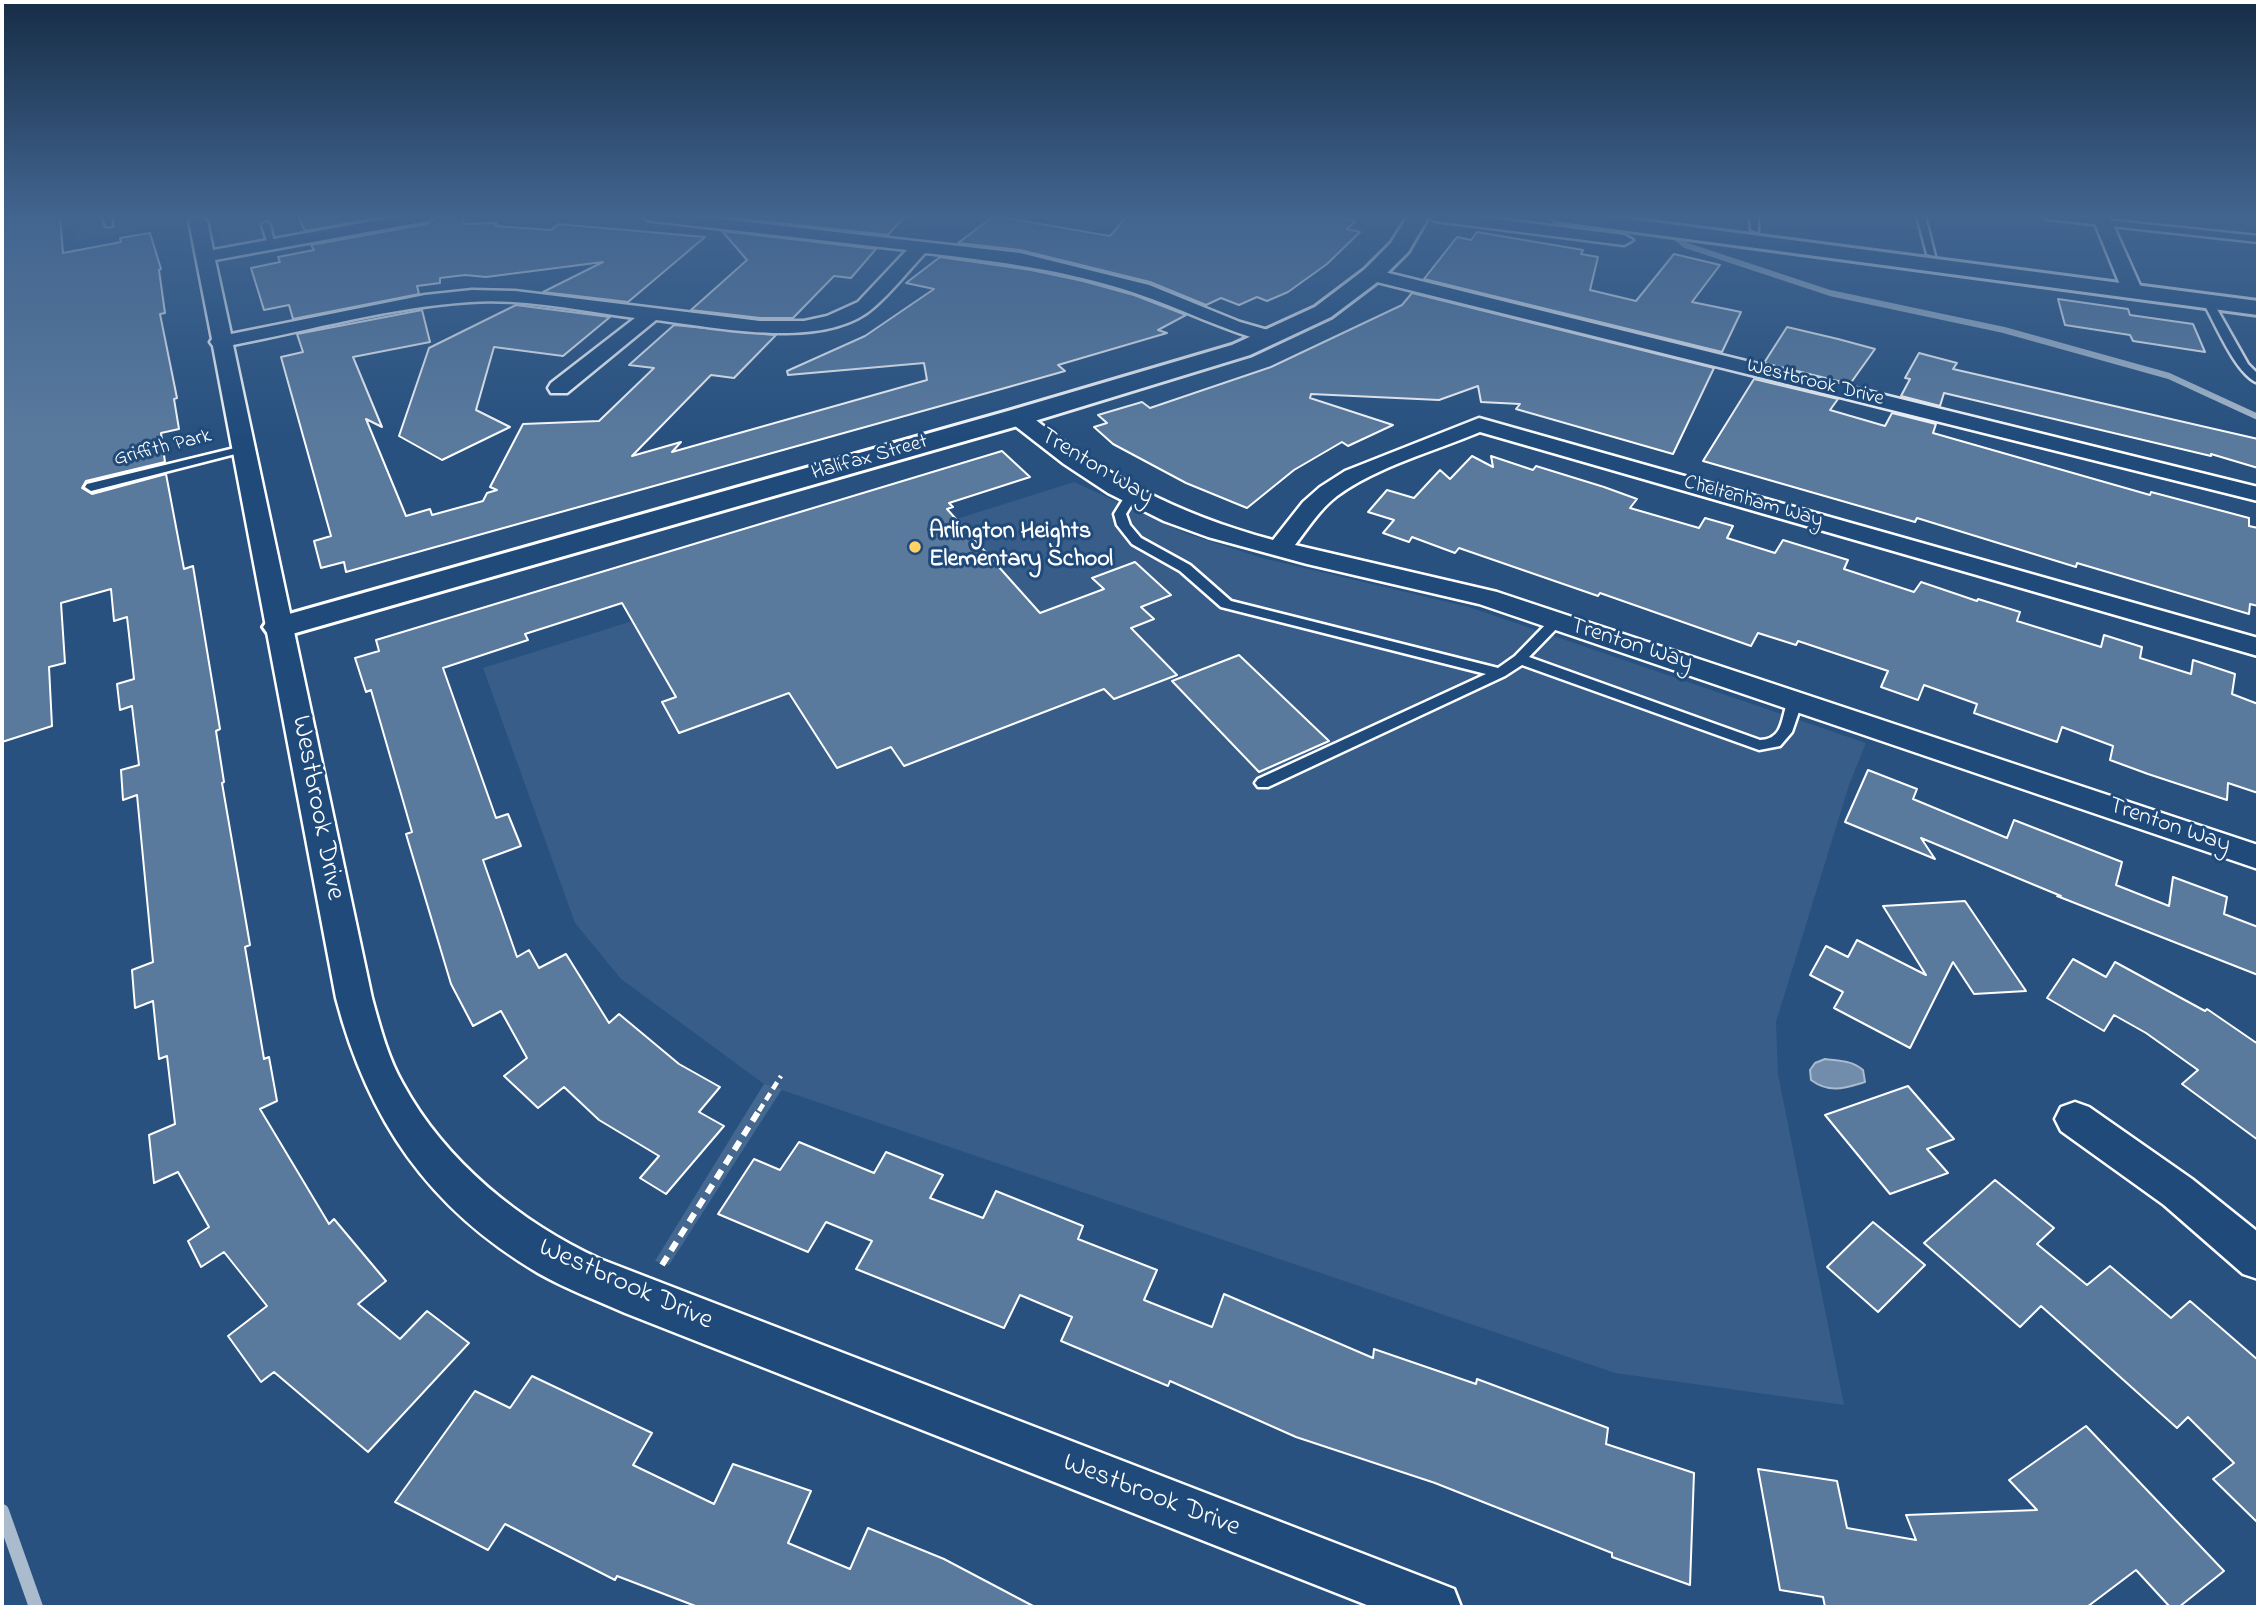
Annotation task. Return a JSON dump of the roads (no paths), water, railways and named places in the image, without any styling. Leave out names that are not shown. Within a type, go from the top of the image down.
[{"type":"main road","name":"Halifax Street","points":[[280,627],[1202,363],[1271,337],[1323,312],[1351,291]]},
{"type":"main road","points":[[2155,291],[2258,309]]},
{"type":"main road","points":[[2196,291],[2258,296]]},
{"type":"street","name":"Westbrook Drive","points":[[210,291],[354,998],[368,1047],[389,1096],[425,1147],[468,1195],[505,1228],[554,1259],[640,1298],[1436,1607]]},
{"type":"street","points":[[220,342],[393,307],[471,296],[514,297],[774,328],[804,327],[833,321],[865,306],[879,291]]},
{"type":"street","points":[[1147,291],[1233,326],[1271,337]]},
{"type":"street","name":"Westbrook Drive","points":[[1437,291],[2258,494]]},
{"type":"street","points":[[559,388],[652,314]]},
{"type":"street","name":"Trenton Way","points":[[1018,417],[1056,447],[1131,496],[1208,526],[1280,548],[1430,582],[1796,700],[2258,857]]},
{"type":"street","name":"Cheltenham Way","points":[[1280,548],[1312,507],[1353,475],[1479,425],[2258,647]]},
{"type":"street","points":[[2075,1119],[2178,1192],[2258,1259]]},
{"type":"lane","points":[[2208,302],[2244,366],[2258,380]]},
{"type":"lane","name":"Griffith Park","points":[[91,486],[243,449]]},
{"type":"lane","points":[[1131,496],[1120,514],[1122,527],[1127,534],[1185,568],[1226,604],[1500,673]]},
{"type":"lane","points":[[1264,783],[1500,673],[1520,660],[1556,622]]},
{"type":"lane","points":[[1520,660],[1759,745],[1774,745],[1783,738],[1796,700]]},
{"type":"waterway","points":[[1824,291],[2004,330],[2169,376],[2258,417]]},
{"type":"waterway","points":[[2,1511],[36,1607]]},
{"type":"place","name":"Arlington Heights Elementary School","points":[[915,547]]}]
